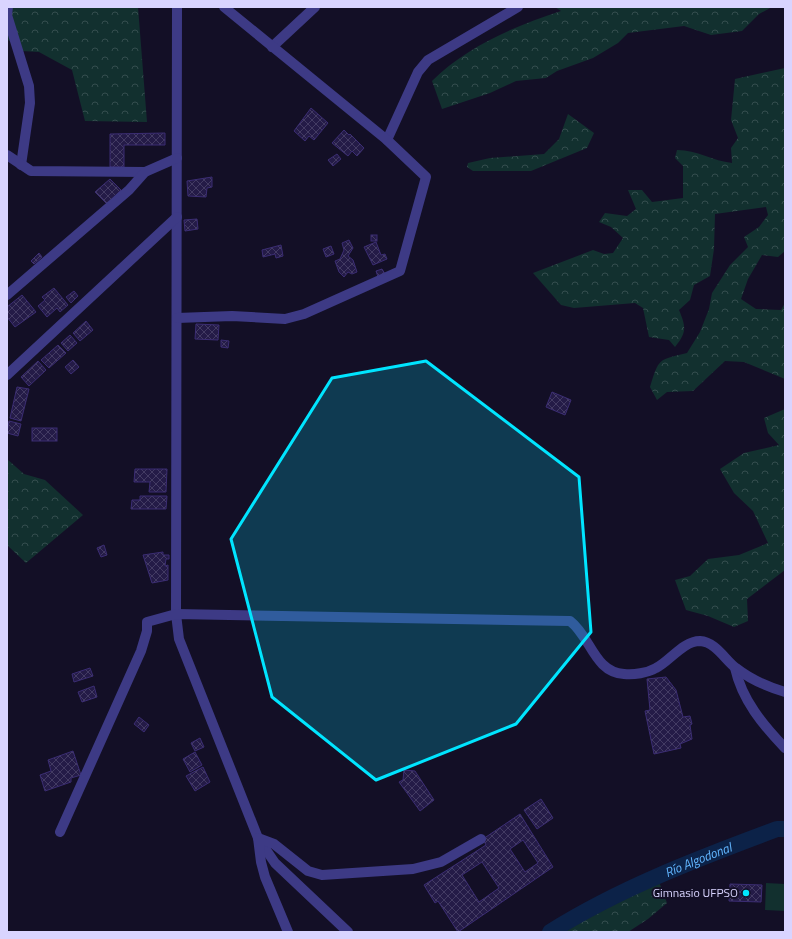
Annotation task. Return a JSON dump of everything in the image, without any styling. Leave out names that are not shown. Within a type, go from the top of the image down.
[{"type":"street","points":[[8,7],[8,15],[29,86],[30,103],[21,165]]},
{"type":"street","points":[[177,7],[176,614],[179,639],[258,838],[275,863],[348,932]]},
{"type":"street","points":[[177,318],[232,316],[284,319],[304,314],[400,271],[426,177],[387,140],[224,7]]},
{"type":"street","points":[[272,47],[315,7]]},
{"type":"street","points":[[387,140],[418,72],[428,60],[518,7]]},
{"type":"street","points":[[7,155],[31,171],[39,172],[145,172],[177,158]]},
{"type":"street","points":[[7,295],[129,190],[145,172]]},
{"type":"street","points":[[7,375],[177,217]]},
{"type":"street","points":[[60,832],[141,651],[147,631],[147,622],[176,614],[570,621],[580,630],[602,665],[614,674],[630,675],[656,668],[691,643],[701,641],[712,646],[721,653],[735,668],[767,686],[785,692]]},
{"type":"street","points":[[735,668],[742,692],[751,708],[785,748]]},
{"type":"street","points":[[258,838],[274,844],[308,871],[322,875],[413,869],[441,862],[481,839]]},
{"type":"street","points":[[258,838],[265,878],[288,932]]},
{"type":"highlighted area","points":[[426,361],[579,477],[591,632],[516,724],[376,780],[272,697],[231,539],[332,378]]},
{"type":"green space","points":[[7,7],[138,7],[147,122],[85,121],[72,70],[39,52],[22,51],[7,39]]},
{"type":"green space","points":[[555,7],[772,7],[759,14],[742,31],[711,35],[684,26],[628,33],[618,43],[593,58],[557,71],[546,78],[516,81],[490,93],[442,109],[432,81],[460,57],[492,38],[526,23],[561,11]]},
{"type":"green space","points":[[785,68],[785,251],[778,257],[762,255],[748,279],[741,299],[756,309],[781,310],[785,303],[785,379],[744,362],[725,361],[693,391],[667,392],[657,400],[650,387],[658,365],[665,359],[687,353],[700,332],[709,309],[712,293],[730,265],[748,247],[744,237],[759,227],[768,215],[766,207],[715,214],[714,249],[710,276],[694,285],[690,300],[679,310],[684,329],[682,337],[675,347],[669,340],[649,337],[643,308],[635,303],[574,308],[561,305],[533,273],[593,250],[604,254],[613,253],[623,238],[611,227],[599,222],[605,213],[627,216],[636,209],[628,190],[642,190],[652,202],[683,198],[683,166],[675,158],[677,150],[684,150],[732,163],[731,148],[738,138],[731,120],[735,79]]},
{"type":"green space","points":[[568,114],[594,133],[587,148],[531,171],[473,171],[467,167],[468,163],[490,158],[544,154],[559,139]]},
{"type":"green space","points":[[785,409],[785,570],[747,599],[748,621],[734,627],[708,616],[686,610],[675,580],[690,576],[708,559],[739,555],[768,543],[753,511],[734,493],[720,469],[744,453],[779,445],[768,433],[764,418]]},
{"type":"green space","points":[[7,459],[24,474],[45,480],[83,515],[26,563],[7,545]]},
{"type":"green space","points":[[658,879],[667,903],[648,919],[628,932],[553,932],[584,912]]},
{"type":"green space","points":[[766,883],[785,884],[785,911],[765,910]]},
{"type":"building","points":[[311,108],[328,123],[314,140],[309,136],[305,141],[294,131]]},
{"type":"building","points":[[344,130],[364,148],[357,156],[352,151],[348,156],[332,143]]},
{"type":"building","points":[[165,133],[165,145],[124,145],[124,167],[110,167],[110,134]]},
{"type":"building","points":[[337,154],[341,159],[333,166],[328,160]]},
{"type":"building","points":[[212,177],[212,187],[207,188],[206,197],[188,196],[187,181]]},
{"type":"building","points":[[110,179],[121,190],[107,204],[95,192]]},
{"type":"building","points":[[197,219],[198,229],[185,231],[184,220]]},
{"type":"building","points":[[371,235],[377,235],[377,241],[371,241]]},
{"type":"building","points":[[349,240],[353,248],[348,256],[353,260],[357,272],[352,274],[348,272],[344,277],[339,272],[335,261],[340,259],[344,250],[342,243]]},
{"type":"building","points":[[376,242],[381,255],[385,254],[387,259],[373,265],[364,247]]},
{"type":"building","points":[[281,245],[283,256],[276,258],[275,254],[263,257],[262,250]]},
{"type":"building","points":[[331,246],[334,254],[326,257],[323,249]]},
{"type":"building","points":[[39,253],[42,257],[34,264],[31,261]]},
{"type":"building","points":[[382,269],[385,274],[378,277],[376,271]]},
{"type":"building","points":[[54,288],[68,305],[60,312],[57,308],[47,317],[38,306],[45,300],[42,297]]},
{"type":"building","points":[[74,291],[78,296],[71,303],[66,297]]},
{"type":"building","points":[[22,295],[36,312],[15,327],[7,317],[7,307]]},
{"type":"building","points":[[86,321],[93,330],[80,341],[73,333]]},
{"type":"building","points":[[196,324],[219,325],[218,340],[195,339]]},
{"type":"building","points":[[70,335],[77,343],[68,351],[61,343]]},
{"type":"building","points":[[221,340],[229,341],[228,348],[221,347]]},
{"type":"building","points":[[58,345],[66,353],[49,368],[41,360]]},
{"type":"building","points":[[73,360],[79,367],[71,374],[65,367]]},
{"type":"building","points":[[38,361],[46,370],[29,386],[21,377]]},
{"type":"building","points":[[17,387],[29,389],[21,421],[10,418]]},
{"type":"building","points":[[552,392],[571,400],[565,415],[546,407]]},
{"type":"building","points":[[9,421],[21,424],[18,436],[7,433]]},
{"type":"building","points":[[32,428],[57,428],[57,441],[32,441]]},
{"type":"building","points":[[135,469],[167,469],[166,492],[149,492],[150,482],[134,482]]},
{"type":"building","points":[[140,496],[167,496],[166,509],[131,509],[132,500],[140,500]]},
{"type":"building","points":[[104,545],[107,555],[101,557],[97,548]]},
{"type":"building","points":[[163,552],[163,555],[169,555],[169,559],[166,559],[165,566],[168,565],[168,580],[152,583],[143,555]]},
{"type":"building","points":[[90,668],[93,676],[74,682],[72,674]]},
{"type":"building","points":[[666,677],[676,690],[683,717],[690,716],[692,724],[690,725],[692,739],[680,744],[681,748],[654,754],[645,711],[650,710],[647,679]]},
{"type":"building","points":[[94,686],[97,697],[82,702],[78,692]]},
{"type":"building","points":[[139,717],[149,725],[144,732],[134,724]]},
{"type":"building","points":[[200,738],[204,747],[195,751],[191,743]]},
{"type":"building","points":[[73,751],[81,775],[71,778],[71,782],[45,791],[40,775],[51,771],[48,760]]},
{"type":"building","points":[[195,752],[202,765],[190,772],[183,759]]},
{"type":"building","points":[[203,767],[210,782],[195,791],[186,776]]},
{"type":"building","points":[[404,770],[415,771],[434,800],[420,811],[399,782],[403,780]]},
{"type":"building","points":[[541,799],[553,818],[537,829],[524,810]]},
{"type":"building","points":[[520,814],[553,867],[458,932],[438,901],[435,903],[424,885],[486,845],[483,839]],"holes":[[[523,840],[538,863],[525,872],[510,849]],[[482,862],[499,888],[479,902],[462,875]]]},
{"type":"building","name":"Gimnasio UFPSO","points":[[730,884],[762,885],[761,902],[729,901]]},
{"type":"waterway","name":"Río Algodonal","points":[[550,932],[604,901],[660,875],[777,829],[785,829]]},
{"type":"place","name":"Gimnasio UFPSO","points":[[746,893]]}]
